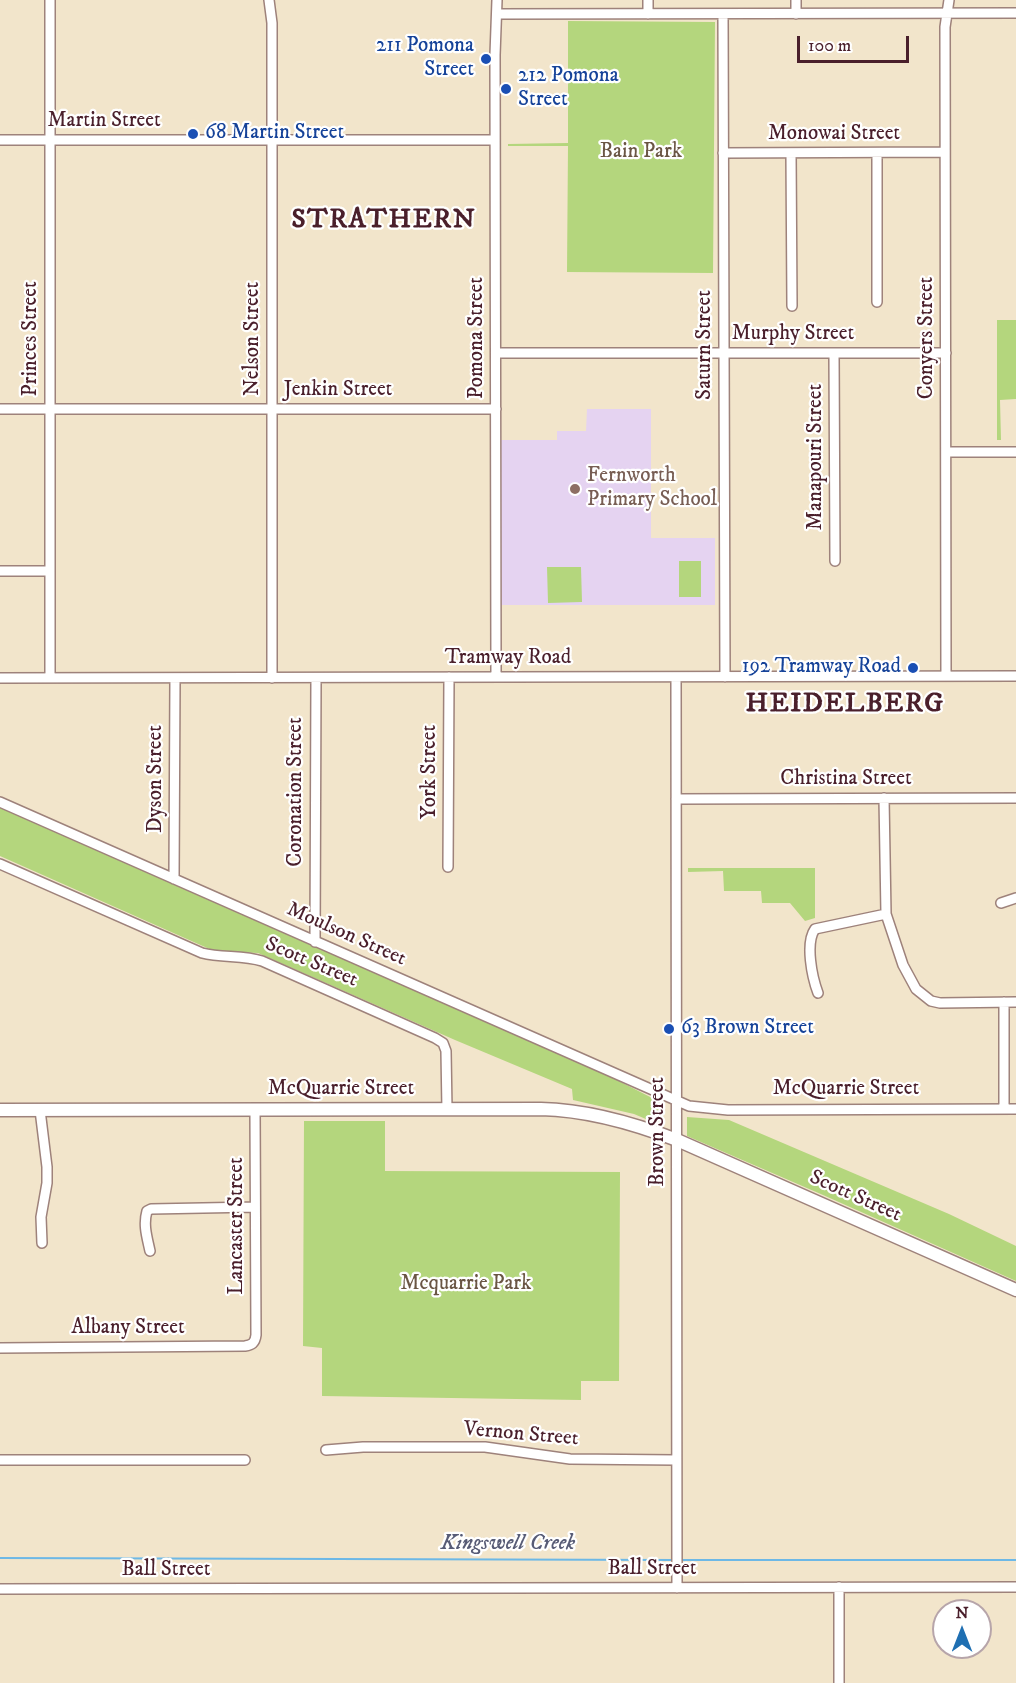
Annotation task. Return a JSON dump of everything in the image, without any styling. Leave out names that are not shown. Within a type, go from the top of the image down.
[{"type":"main road","name":"McQuarrie Street","points":[[0,1110],[563,1110],[620,1121],[677,1140]]},
{"type":"main road","name":"Scott Street","points":[[677,1140],[1016,1290]]},
{"type":"street","name":"Princes Street","points":[[50,0],[50,678]]},
{"type":"street","name":"Nelson Street","points":[[269,0],[272,22],[272,678]]},
{"type":"street","name":"Pomona Street","points":[[496,677],[495,55],[498,0]]},
{"type":"street","points":[[648,0],[648,14]]},
{"type":"street","points":[[796,0],[796,14]]},
{"type":"street","name":"Conyers Street","points":[[946,676],[945,27],[949,0]]},
{"type":"street","points":[[497,14],[1016,13]]},
{"type":"street","name":"Saturn Street","points":[[723,14],[725,676]]},
{"type":"street","name":"Martin Street","points":[[0,140],[495,140]]},
{"type":"street","name":"Monowai Street","points":[[723,153],[945,152]]},
{"type":"street","points":[[791,153],[792,306]]},
{"type":"street","points":[[877,153],[877,302]]},
{"type":"street","name":"Murphy Street","points":[[496,353],[946,353]]},
{"type":"street","name":"Manapouri Street","points":[[834,353],[835,561]]},
{"type":"street","name":"Jenkin Street","points":[[0,409],[496,408]]},
{"type":"street","points":[[946,452],[1016,452]]},
{"type":"street","points":[[0,571],[51,571]]},
{"type":"street","name":"Brown Street","points":[[676,676],[677,1588]]},
{"type":"street","name":"Tramway Road","points":[[0,678],[1016,676]]},
{"type":"street","name":"York Street","points":[[448,867],[449,677]]},
{"type":"street","name":"Dyson Street","points":[[174,879],[175,678]]},
{"type":"street","name":"Coronation Street","points":[[315,678],[315,942]]},
{"type":"street","points":[[884,798],[886,914],[903,965],[916,989],[931,1001],[940,1003],[1016,1002]]},
{"type":"street","name":"Christina Street","points":[[676,799],[1016,798]]},
{"type":"street","name":"Moulson Street","points":[[0,802],[676,1102]]},
{"type":"street","name":"Scott Street","points":[[0,864],[202,952],[218,957],[261,961],[435,1038],[443,1043],[446,1051],[447,1110]]},
{"type":"street","points":[[1001,903],[1016,898]]},
{"type":"street","points":[[818,993],[812,975],[811,939],[815,929],[886,914]]},
{"type":"street","points":[[1004,1002],[1004,1109]]},
{"type":"street","name":"McQuarrie Street","points":[[676,1102],[695,1108],[714,1109],[1016,1109]]},
{"type":"street","points":[[40,1110],[47,1167],[41,1217],[42,1243]]},
{"type":"street","name":"Lancaster Street","points":[[255,1110],[255,1342]]},
{"type":"street","points":[[150,1251],[146,1216],[147,1211],[151,1209],[255,1207]]},
{"type":"street","name":"Albany Street","points":[[0,1348],[250,1346],[255,1342]]},
{"type":"street","name":"Vernon Street","points":[[326,1450],[363,1447],[485,1447],[570,1459],[676,1460]]},
{"type":"street","points":[[0,1460],[245,1460]]},
{"type":"street","points":[[839,1587],[839,1683]]},
{"type":"street","name":"Ball Street","points":[[0,1589],[1016,1587]]},
{"type":"shaded area","name":"Fernworth Primary School","points":[[587,409],[651,409],[651,538],[715,538],[715,605],[499,605],[499,440],[557,440],[557,431],[586,431]]},
{"type":"green space","name":"Bain Park","points":[[568,21],[715,22],[713,273],[567,272],[568,146],[508,146],[508,144],[568,143]]},
{"type":"green space","points":[[997,320],[1016,320],[1016,399],[1000,400],[1001,440],[997,440]]},
{"type":"green space","points":[[679,561],[701,561],[701,597],[679,597]]},
{"type":"green space","points":[[547,567],[581,567],[582,602],[548,603]]},
{"type":"green space","points":[[0,807],[607,1075],[660,1102],[660,1125],[634,1114],[573,1100],[572,1089],[258,953],[214,951],[0,856]]},
{"type":"green space","points":[[688,868],[815,868],[815,918],[805,921],[790,903],[762,903],[761,891],[724,891],[723,871],[688,872]]},
{"type":"green space","points":[[687,1117],[729,1120],[949,1214],[1016,1246],[1016,1281],[687,1136]]},
{"type":"green space","name":"Mcquarrie Park","points":[[304,1121],[385,1121],[385,1171],[620,1172],[619,1381],[581,1381],[581,1400],[322,1396],[322,1348],[303,1346]]},
{"type":"waterway","name":"Kingswell Creek","points":[[0,1558],[674,1560]]},
{"type":"waterway","name":"Kingswell Creek","points":[[680,1560],[1016,1560]]},
{"type":"place","name":"211 Pomona Street","points":[[486,59]]},
{"type":"place","name":"212 Pomona Street","points":[[506,89]]},
{"type":"place","name":"68 Martin Street","points":[[193,134]]},
{"type":"place","name":"Fernworth Primary School","points":[[575,489]]},
{"type":"place","name":"192 Tramway Road","points":[[913,668]]},
{"type":"place","name":"63 Brown Street","points":[[669,1029]]},
{"type":"district","name":"STRATHERN","points":[[384,221]]},
{"type":"district","name":"HEIDELBERG","points":[[845,705]]}]
